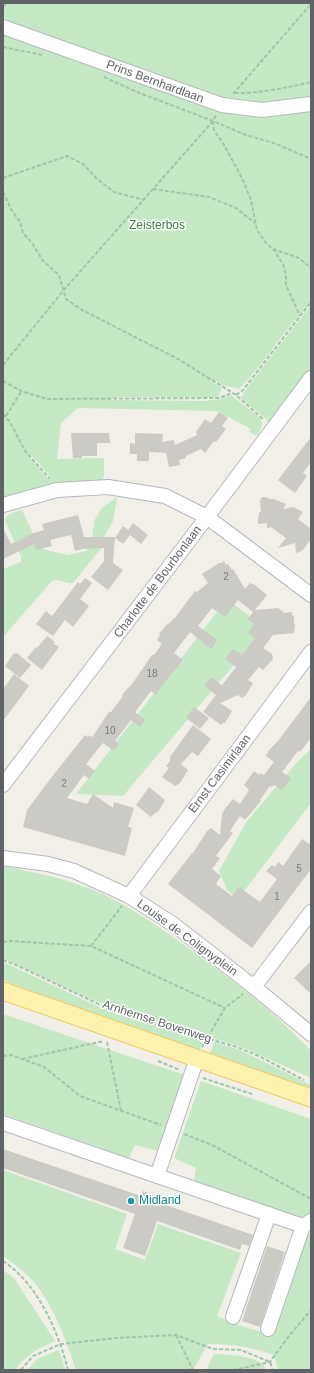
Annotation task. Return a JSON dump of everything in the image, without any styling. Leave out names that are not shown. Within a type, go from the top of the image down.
[{"type":"main road","name":"Arnhemse Bovenweg","points":[[3,991],[197,1058],[310,1090]]},
{"type":"street","name":"Prins Bernhardlaan","points":[[3,27],[222,106],[262,110],[311,104]]},
{"type":"street","name":"Charlotte de Bourbonlaan","points":[[3,784],[311,378]]},
{"type":"street","points":[[3,505],[57,490],[108,487],[165,496],[207,517],[311,595]]},
{"type":"street","name":"Ernst Casimirlaan","points":[[130,896],[311,652]]},
{"type":"street","name":"Louise de Colignyplein","points":[[3,858],[48,864],[74,871],[130,896],[173,924],[254,986],[311,1034]]},
{"type":"street","points":[[254,986],[311,912]]},
{"type":"street","name":"Arnhemse Bovenweg","points":[[157,1176],[197,1058]]},
{"type":"street","points":[[3,1123],[269,1214],[307,1223],[268,1329]]},
{"type":"street","points":[[234,1317],[269,1214]]},
{"type":"path","points":[[3,7],[8,3]]},
{"type":"path","points":[[3,364],[62,291],[213,121],[222,106],[311,4]]},
{"type":"path","points":[[3,47],[48,57]]},
{"type":"path","points":[[102,77],[246,135],[274,143],[311,159]]},
{"type":"path","points":[[227,92],[241,93],[311,82]]},
{"type":"path","points":[[213,121],[214,130],[242,178],[251,200],[257,230],[283,264],[286,274],[286,285],[300,316]]},
{"type":"path","points":[[3,178],[67,156],[83,164],[96,178],[114,192],[144,200]]},
{"type":"path","points":[[153,189],[209,197],[236,208],[256,224]]},
{"type":"path","points":[[3,192],[11,209],[20,222],[23,232],[32,242],[43,261],[59,275],[62,291],[66,299],[82,310],[178,359],[236,395],[263,418],[271,431]]},
{"type":"path","points":[[271,248],[299,258],[311,268]]},
{"type":"path","points":[[236,395],[243,390],[311,302]]},
{"type":"path","points":[[3,381],[21,391],[47,399],[219,398],[232,393]]},
{"type":"path","points":[[21,391],[4,415],[25,451],[50,479],[57,490]]},
{"type":"path","points":[[91,946],[130,896]]},
{"type":"path","points":[[3,942],[10,941],[91,946],[225,1008]]},
{"type":"path","name":"Arnhemse Bovenweg","points":[[3,960],[106,1008],[237,1047],[252,1053],[310,1090]]},
{"type":"path","points":[[207,1038],[225,1008],[254,986]]},
{"type":"path","points":[[22,1059],[106,1040],[121,1111]]},
{"type":"path","points":[[3,1056],[10,1055],[44,1067],[80,1096],[173,1129],[212,1145],[311,1199]]},
{"type":"path","points":[[3,1261],[28,1284],[48,1316],[61,1344],[68,1370]]},
{"type":"path","points":[[233,1370],[270,1362],[311,1310]]},
{"type":"path","points":[[176,1335],[193,1370]]},
{"type":"path","points":[[21,1370],[32,1356],[61,1344],[116,1338],[176,1335],[213,1349],[241,1350],[270,1362],[273,1370]]},
{"type":"green space","name":"Zeisterbos","points":[[3,3],[311,3],[311,303],[292,323],[258,368],[239,389],[222,385],[214,380],[210,381],[222,388],[218,397],[120,397],[105,400],[204,401],[220,399],[231,395],[260,418],[262,425],[257,436],[249,432],[251,429],[217,411],[78,408],[61,423],[57,459],[104,458],[104,476],[101,483],[3,502]],"holes":[[[29,454],[38,462],[52,479],[49,480],[27,455]]]},
{"type":"green space","points":[[311,305],[311,370],[268,426],[267,420],[241,398],[246,389]]},
{"type":"green space","points":[[117,497],[113,521],[104,537],[103,546],[73,583],[58,580],[52,581],[3,637],[3,569],[21,562],[21,556],[5,521],[7,516],[22,510],[41,548],[68,555],[86,551],[92,541],[94,521],[102,508]]},
{"type":"green space","points":[[227,599],[265,628],[123,796],[76,794]]},
{"type":"green space","points":[[311,749],[311,803],[238,899],[227,890],[219,871],[247,821],[300,759]]},
{"type":"green space","points":[[3,865],[56,878],[91,889],[126,906],[158,927],[197,954],[281,1021],[311,1051],[311,1078],[242,1047],[114,1008],[86,997],[3,958]]},
{"type":"green space","points":[[3,962],[106,1010],[149,1024],[198,1037],[203,1042],[200,1050],[3,980]]},
{"type":"green space","points":[[3,1014],[185,1075],[158,1151],[135,1145],[129,1158],[3,1114]]},
{"type":"green space","points":[[214,1042],[240,1050],[311,1085],[311,1088],[210,1054]]},
{"type":"green space","points":[[201,1081],[311,1119],[311,1214],[302,1219],[194,1181],[196,1168],[174,1158]]},
{"type":"green space","points":[[3,1170],[127,1214],[115,1249],[145,1260],[158,1224],[241,1253],[217,1316],[245,1327],[266,1333],[273,1334],[305,1236],[311,1233],[311,1370],[278,1370],[274,1355],[241,1346],[208,1344],[193,1370],[76,1370],[59,1324],[41,1291],[27,1275],[3,1256]]},
{"type":"green space","points":[[3,1270],[14,1278],[55,1341],[36,1350],[22,1361],[15,1370],[3,1370]]},
{"type":"green space","points":[[59,1350],[65,1370],[28,1370],[37,1359]]},
{"type":"green space","points":[[214,1354],[243,1357],[258,1361],[266,1370],[206,1370]]},
{"type":"building","points":[[219,412],[228,418],[222,426],[226,429],[205,453],[201,449],[186,456],[186,458],[179,460],[180,465],[169,467],[166,453],[149,452],[149,461],[137,461],[137,454],[130,454],[130,443],[135,444],[135,433],[163,434],[162,442],[174,440],[175,445],[197,435],[196,432],[205,419],[211,423]]},
{"type":"building","points":[[71,433],[109,433],[110,443],[97,443],[97,456],[82,456],[82,458],[73,458]]},
{"type":"building","points":[[311,437],[311,462],[303,473],[307,476],[295,493],[278,480]]},
{"type":"building","points":[[262,497],[274,499],[286,504],[283,509],[293,507],[303,512],[298,519],[311,529],[311,539],[302,551],[296,553],[295,543],[278,548],[286,538],[271,527],[267,528],[267,523],[258,524],[259,512],[261,512],[260,501]]},
{"type":"building","points":[[78,515],[84,537],[115,537],[113,563],[123,570],[108,590],[91,577],[104,561],[104,548],[82,549],[75,551],[71,535],[50,540],[52,546],[36,550],[34,544],[3,559],[3,528],[11,544],[31,534],[44,530],[42,524]]},
{"type":"building","points":[[133,523],[148,535],[141,544],[130,535],[123,544],[115,538],[123,526],[128,530]]},
{"type":"building","points":[[224,561],[226,565],[228,564],[232,570],[233,569],[245,589],[250,583],[255,585],[267,595],[255,610],[278,608],[284,613],[292,612],[295,626],[294,633],[273,635],[263,648],[272,654],[273,659],[263,670],[259,667],[248,680],[253,683],[246,695],[242,698],[238,695],[220,703],[232,711],[225,723],[221,725],[203,712],[216,695],[204,686],[211,677],[222,685],[236,667],[225,659],[233,649],[242,655],[255,638],[248,633],[254,624],[248,619],[253,612],[238,600],[225,617],[212,608],[198,626],[217,640],[211,649],[190,632],[174,653],[183,660],[156,695],[151,691],[135,712],[145,720],[140,727],[131,720],[115,741],[119,744],[114,751],[103,743],[86,764],[95,771],[89,779],[84,775],[67,798],[87,804],[93,794],[113,808],[114,802],[134,808],[128,827],[132,828],[125,856],[23,827],[27,810],[51,778],[85,735],[88,737],[89,735],[91,737],[93,736],[109,712],[111,712],[152,655],[154,655],[162,644],[157,640],[160,635],[159,634],[168,623],[169,624],[174,619],[195,591],[197,592],[208,583],[202,574]]},
{"type":"building","points":[[85,578],[92,583],[80,599],[89,606],[73,627],[65,620],[53,636],[36,624],[46,611],[52,616],[78,582],[80,584]]},
{"type":"building","points":[[47,636],[59,647],[42,670],[27,658]]},
{"type":"building","points":[[17,653],[31,665],[20,678],[5,666],[13,654]]},
{"type":"building","points":[[14,674],[29,686],[3,721],[3,689]]},
{"type":"building","points":[[311,697],[311,738],[300,752],[298,751],[282,772],[291,778],[282,790],[274,785],[272,787],[270,786],[260,800],[261,801],[245,820],[240,816],[230,831],[233,833],[216,856],[220,858],[212,869],[221,876],[216,884],[232,896],[239,887],[260,902],[277,879],[266,871],[272,865],[275,867],[278,862],[283,866],[302,839],[311,845],[311,869],[252,948],[168,884],[193,853],[207,831],[211,828],[220,835],[222,814],[224,810],[233,799],[240,804],[249,790],[244,785],[254,771],[259,775],[260,773],[264,775],[274,762],[266,756],[269,750],[278,741]]},
{"type":"building","points":[[194,707],[209,718],[200,729],[186,718]]},
{"type":"building","points":[[193,725],[211,739],[198,756],[192,752],[181,764],[188,770],[180,783],[175,786],[162,777],[169,768],[166,766],[170,761],[170,757]]},
{"type":"building","points":[[149,787],[165,800],[158,812],[151,817],[136,805]]},
{"type":"building","points":[[311,961],[311,994],[294,978]]},
{"type":"building","name":"Midland","points":[[3,1149],[141,1196],[143,1191],[165,1199],[163,1204],[253,1235],[249,1246],[242,1244],[240,1250],[157,1221],[145,1256],[123,1248],[135,1214],[3,1168]]},
{"type":"building","points":[[267,1246],[285,1252],[260,1327],[242,1321]]},
{"type":"place","name":"Midland","points":[[131,1201]]}]
